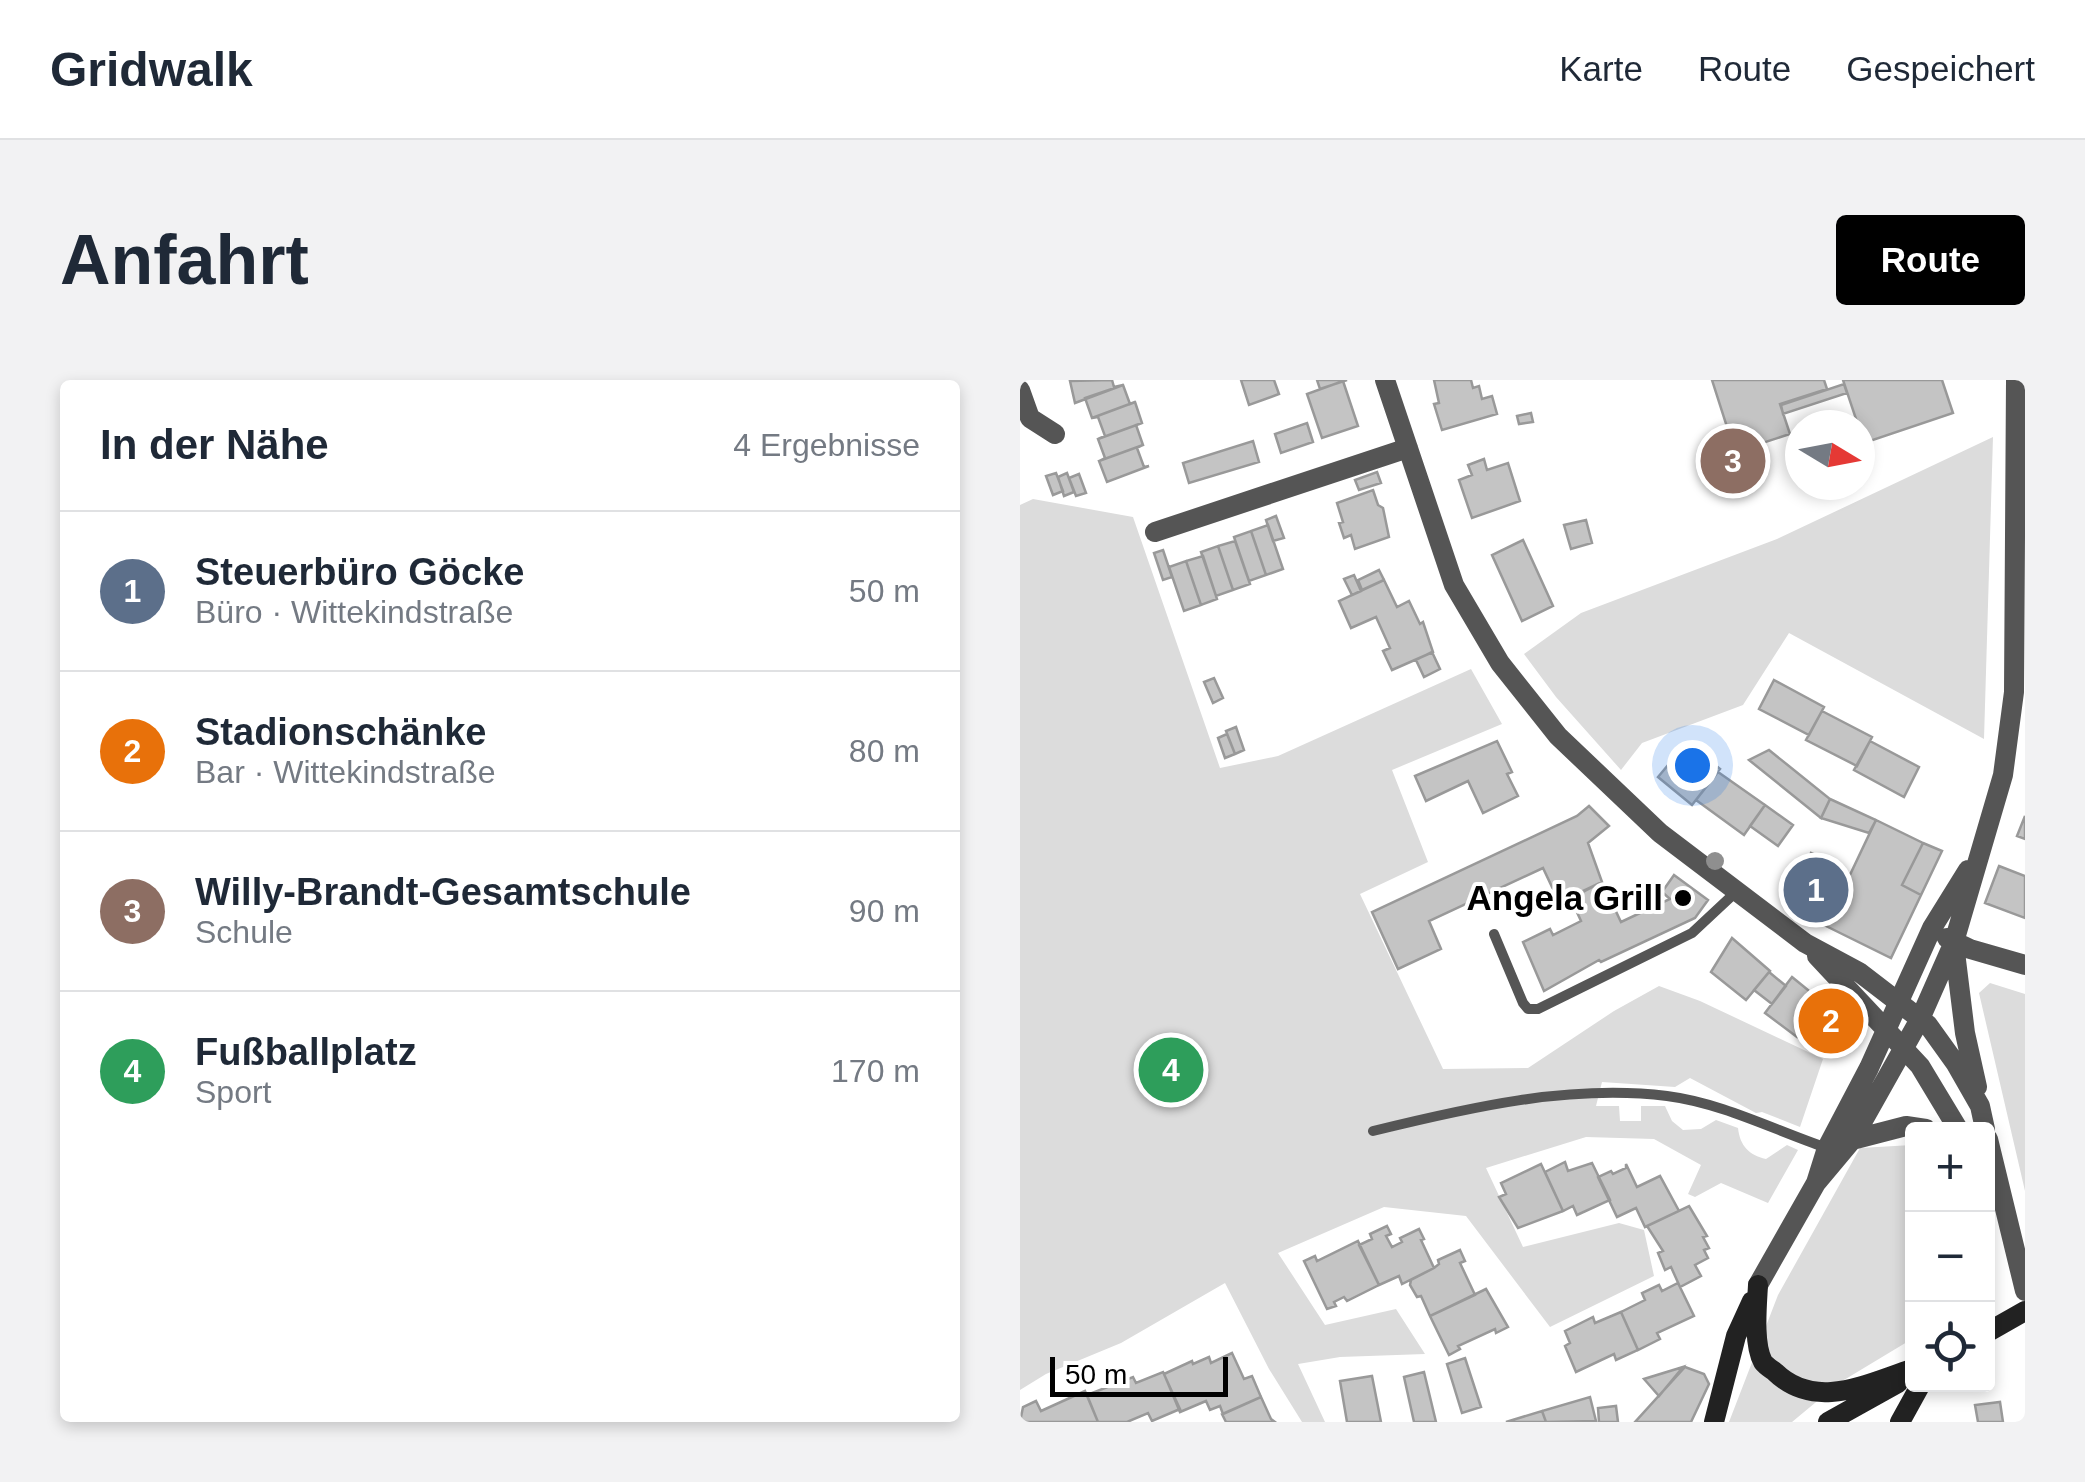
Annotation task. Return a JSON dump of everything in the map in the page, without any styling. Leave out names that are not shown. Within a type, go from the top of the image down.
[{"type":"main road","points":[[1758,1285],[1756,1324],[1763,1362],[1788,1385],[1822,1394],[1905,1374]]},
{"type":"main road","points":[[1714,1422],[1736,1336],[1758,1285]]},
{"type":"main road","points":[[1995,1328],[2025,1311]]},
{"type":"main road","points":[[1828,1422],[1905,1376]]},
{"type":"main road","points":[[1900,1422],[1917,1392]]},
{"type":"street","points":[[1384,380],[1454,585],[1500,663],[1558,736],[1660,833],[1806,944],[1859,972],[1928,1025],[1980,1106]]},
{"type":"street","points":[[1758,1285],[1816,1183],[1852,1140],[1920,1019],[1954,942],[2003,775],[2019,692],[2016,380]]},
{"type":"street","points":[[1020,390],[1030,418],[1056,434]]},
{"type":"street","points":[[1155,532],[1408,448]]},
{"type":"street","points":[[1816,1183],[1828,1148],[1932,928],[1982,847]]},
{"type":"street","points":[[1932,928],[1954,942],[2025,965]]},
{"type":"street","points":[[1954,942],[1965,1033],[1984,1122]]},
{"type":"street","points":[[1806,944],[1920,1066],[1953,1122]]},
{"type":"street","points":[[1852,1140],[1905,1126]]},
{"type":"street","points":[[1995,1169],[2025,1291]]},
{"type":"street","points":[[1995,1196],[2005,1214]]},
{"type":"lane","points":[[1494,934],[1523,1003],[1528,1009],[1538,1008],[1692,934],[1736,891]]},
{"type":"lane","points":[[1373,1131],[1460,1110],[1614,1092],[1670,1096],[1722,1109],[1828,1148]]},
{"type":"shaded area","points":[[1993,437],[1984,739],[1789,633],[1743,705],[1642,743],[1621,770],[1556,697],[1524,654],[1581,613],[1777,539],[1860,500],[1875,500],[1875,493]]},
{"type":"shaded area","points":[[1033,499],[1133,517],[1220,768],[1278,756],[1471,669],[1502,724],[1392,770],[1428,862],[1360,894],[1443,1069],[1528,1068],[1659,986],[1700,1001],[1823,1059],[1800,1127],[1756,1113],[1690,1078],[1675,1087],[1602,1082],[1596,1106],[1619,1106],[1620,1121],[1641,1121],[1641,1106],[1665,1106],[1672,1121],[1683,1130],[1701,1129],[1716,1120],[1738,1128],[1746,1149],[1766,1159],[1787,1145],[1798,1150],[1768,1203],[1721,1183],[1695,1197],[1688,1194],[1701,1165],[1654,1139],[1586,1137],[1486,1168],[1523,1247],[1619,1223],[1644,1230],[1654,1276],[1550,1327],[1466,1216],[1384,1207],[1278,1253],[1325,1325],[1396,1309],[1425,1354],[1340,1357],[1298,1364],[1325,1422],[1302,1422],[1269,1369],[1225,1283],[1121,1343],[1046,1374],[1020,1390],[1020,505]]},
{"type":"shaded area","points":[[1990,983],[2025,994],[2025,1191],[1979,993]]},
{"type":"shaded area","points":[[1905,1145],[1905,1343],[1839,1383],[1792,1422],[1729,1422],[1778,1295],[1860,1148]]},
{"type":"building","points":[[1112,380],[1114,387],[1123,385],[1075,403],[1070,381]]},
{"type":"building","points":[[1241,380],[1274,380],[1279,394],[1249,405]]},
{"type":"building","points":[[1317,380],[1347,380],[1320,389]]},
{"type":"building","points":[[1434,380],[1471,380],[1473,388],[1479,386],[1482,399],[1492,396],[1497,414],[1442,430],[1434,404],[1439,403]]},
{"type":"building","points":[[1712,380],[1824,380],[1827,389],[1780,404],[1785,436],[1735,452]]},
{"type":"building","points":[[1843,380],[1942,380],[1953,413],[1875,439],[1875,410],[1853,410]]},
{"type":"building","points":[[1343,381],[1358,426],[1322,438],[1307,394]]},
{"type":"building","points":[[1844,384],[1847,393],[1785,410],[1783,414],[1781,405]]},
{"type":"building","points":[[1123,385],[1130,404],[1092,418],[1085,398]]},
{"type":"building","points":[[1135,402],[1142,423],[1098,439],[1105,436],[1098,417],[1092,418]]},
{"type":"building","points":[[1531,413],[1533,422],[1519,424],[1517,416]]},
{"type":"building","points":[[1307,423],[1313,442],[1281,453],[1275,434]]},
{"type":"building","points":[[1136,425],[1143,445],[1099,461],[1105,458],[1098,439]]},
{"type":"building","points":[[1253,441],[1259,462],[1189,483],[1183,463]]},
{"type":"building","points":[[1143,445],[1137,448],[1144,467],[1149,466],[1107,482],[1099,461]]},
{"type":"building","points":[[1484,459],[1487,470],[1508,463],[1520,501],[1472,518],[1459,480],[1472,475],[1468,465]]},
{"type":"building","points":[[1377,472],[1381,483],[1359,490],[1355,480]]},
{"type":"building","points":[[1056,473],[1063,491],[1053,495],[1046,476]]},
{"type":"building","points":[[1067,473],[1074,492],[1064,496],[1058,477]]},
{"type":"building","points":[[1079,474],[1086,493],[1076,496],[1069,478]]},
{"type":"building","points":[[1373,490],[1383,508],[1389,537],[1355,549],[1351,535],[1344,538],[1337,503]]},
{"type":"building","points":[[1276,516],[1284,538],[1273,541],[1266,520]]},
{"type":"building","points":[[1586,520],[1592,543],[1571,549],[1564,525]]},
{"type":"building","points":[[1268,525],[1283,569],[1266,575],[1251,531]]},
{"type":"building","points":[[1251,531],[1266,575],[1249,581],[1234,537]]},
{"type":"building","points":[[1523,540],[1553,606],[1522,621],[1492,555]]},
{"type":"building","points":[[1235,541],[1250,584],[1233,590],[1218,546]]},
{"type":"building","points":[[1218,546],[1233,590],[1216,596],[1201,552]]},
{"type":"building","points":[[1163,550],[1172,577],[1163,580],[1154,553]]},
{"type":"building","points":[[1203,556],[1217,599],[1201,605],[1186,561]]},
{"type":"building","points":[[1186,561],[1201,605],[1184,611],[1169,567]]},
{"type":"building","points":[[1379,570],[1384,580],[1362,590],[1358,580]]},
{"type":"building","points":[[1354,575],[1361,591],[1352,595],[1344,579]]},
{"type":"building","points":[[1384,580],[1397,607],[1409,601],[1420,624],[1423,622],[1433,652],[1392,670],[1383,651],[1390,648],[1376,617],[1351,628],[1339,601]]},
{"type":"building","points":[[1432,652],[1440,669],[1424,677],[1416,660]]},
{"type":"building","points":[[1214,678],[1223,698],[1213,703],[1204,682]]},
{"type":"building","points":[[1774,680],[1824,707],[1809,735],[1759,709]]},
{"type":"building","points":[[1822,711],[1872,737],[1857,766],[1806,740]]},
{"type":"building","points":[[1236,727],[1244,750],[1235,754],[1226,731]]},
{"type":"building","points":[[1227,734],[1235,754],[1225,758],[1218,738]]},
{"type":"building","points":[[1497,741],[1518,796],[1483,813],[1468,781],[1426,801],[1415,776]]},
{"type":"building","points":[[1870,741],[1919,767],[1904,797],[1854,770]]},
{"type":"building","points":[[1694,747],[1720,769],[1692,805],[1658,777],[1679,752]]},
{"type":"building","points":[[1769,750],[1830,799],[1821,818],[1749,760]]},
{"type":"building","points":[[1718,772],[1765,805],[1744,835],[1696,800]]},
{"type":"building","points":[[1830,799],[1876,820],[1869,833],[1821,818]]},
{"type":"building","points":[[1765,805],[1793,825],[1778,846],[1750,826]]},
{"type":"building","points":[[1589,806],[1609,826],[1588,843],[1602,882],[1560,904],[1543,868],[1429,921],[1441,949],[1398,969],[1372,912],[1577,816]]},
{"type":"building","points":[[2025,816],[2025,839],[2017,836]]},
{"type":"building","points":[[1876,820],[1923,843],[1902,885],[1921,895],[1891,958],[1806,912],[1812,898],[1806,894],[1811,880],[1802,876],[1811,853],[1824,859],[1821,866],[1848,879]]},
{"type":"building","points":[[1923,843],[1942,851],[1921,895],[1902,885]]},
{"type":"building","points":[[1999,866],[2025,876],[2025,918],[1985,903]]},
{"type":"building","points":[[1674,875],[1708,900],[1695,918],[1599,960],[1544,991],[1523,942],[1550,929],[1553,935],[1581,921],[1570,897],[1602,882],[1621,922],[1670,899],[1662,892]]},
{"type":"building","points":[[1732,938],[1770,971],[1746,1000],[1711,972]]},
{"type":"building","points":[[1769,972],[1786,986],[1772,1004],[1754,990]]},
{"type":"building","points":[[1792,977],[1846,1021],[1832,1039],[1808,1022],[1797,1037],[1765,1013]]},
{"type":"building","points":[[1565,1162],[1568,1171],[1592,1163],[1610,1200],[1577,1215],[1573,1206],[1563,1211],[1545,1172]]},
{"type":"building","points":[[1541,1164],[1563,1211],[1518,1228],[1499,1197],[1506,1194],[1501,1183]]},
{"type":"building","points":[[1626,1164],[1637,1187],[1660,1176],[1679,1211],[1645,1227],[1636,1208],[1617,1217],[1598,1177],[1626,1168]]},
{"type":"building","points":[[1689,1206],[1707,1236],[1703,1237],[1709,1248],[1704,1250],[1708,1258],[1695,1265],[1701,1276],[1680,1287],[1671,1267],[1665,1270],[1658,1253],[1663,1251],[1647,1226]]},
{"type":"building","points":[[1387,1226],[1391,1234],[1386,1236],[1392,1247],[1402,1242],[1400,1238],[1419,1229],[1434,1268],[1402,1284],[1399,1276],[1379,1285],[1359,1245]]},
{"type":"building","points":[[1358,1241],[1379,1285],[1347,1301],[1344,1297],[1327,1309],[1304,1261],[1315,1256],[1317,1261]]},
{"type":"building","points":[[1460,1250],[1465,1261],[1460,1263],[1475,1295],[1430,1316],[1421,1296],[1417,1297],[1410,1285],[1411,1280]]},
{"type":"building","points":[[1678,1283],[1694,1316],[1657,1333],[1660,1339],[1638,1350],[1621,1312],[1645,1300],[1642,1293],[1659,1285],[1662,1291]]},
{"type":"building","points":[[1486,1289],[1508,1327],[1458,1346],[1460,1349],[1449,1355],[1430,1316]]},
{"type":"building","points":[[1621,1312],[1638,1350],[1616,1360],[1614,1354],[1576,1372],[1565,1346],[1570,1343],[1565,1331],[1593,1317],[1595,1323]]},
{"type":"building","points":[[1232,1353],[1244,1379],[1252,1376],[1261,1397],[1223,1414],[1220,1406],[1210,1410],[1206,1401],[1180,1412],[1164,1374],[1192,1361],[1193,1364],[1209,1357],[1211,1363]]},
{"type":"building","points":[[1465,1358],[1481,1407],[1462,1413],[1447,1364]]},
{"type":"building","points":[[1683,1367],[1659,1396],[1644,1379]]},
{"type":"building","points":[[1685,1367],[1704,1374],[1709,1384],[1691,1422],[1635,1422]]},
{"type":"building","points":[[1163,1372],[1180,1409],[1152,1421],[1148,1413],[1127,1422],[1098,1422],[1087,1395],[1133,1377],[1136,1383]]},
{"type":"building","points":[[1424,1372],[1436,1422],[1414,1422],[1404,1377]]},
{"type":"building","points":[[1372,1376],[1381,1422],[1347,1422],[1340,1381]]},
{"type":"building","points":[[1085,1391],[1098,1422],[1020,1422],[1023,1407],[1036,1401],[1041,1411]]},
{"type":"building","points":[[1261,1397],[1275,1422],[1226,1422],[1222,1414]]},
{"type":"building","points":[[1590,1397],[1596,1421],[1546,1422],[1542,1411]]},
{"type":"building","points":[[2000,1402],[2003,1422],[1978,1422],[1975,1405]]},
{"type":"building","points":[[1616,1406],[1618,1422],[1599,1422],[1598,1408]]},
{"type":"building","points":[[1542,1411],[1546,1422],[1506,1422]]},
{"type":"place","name":"Willy-Brandt-Gesamtschule","points":[[1733,461]]},
{"type":"place","name":"Steuerbüro Göcke","points":[[1816,890]]},
{"type":"place","name":"Angela Grill","points":[[1683,898]]},
{"type":"place","name":"Stadionschänke","points":[[1831,1021]]},
{"type":"place","name":"Fußballplatz","points":[[1171,1070]]}]
